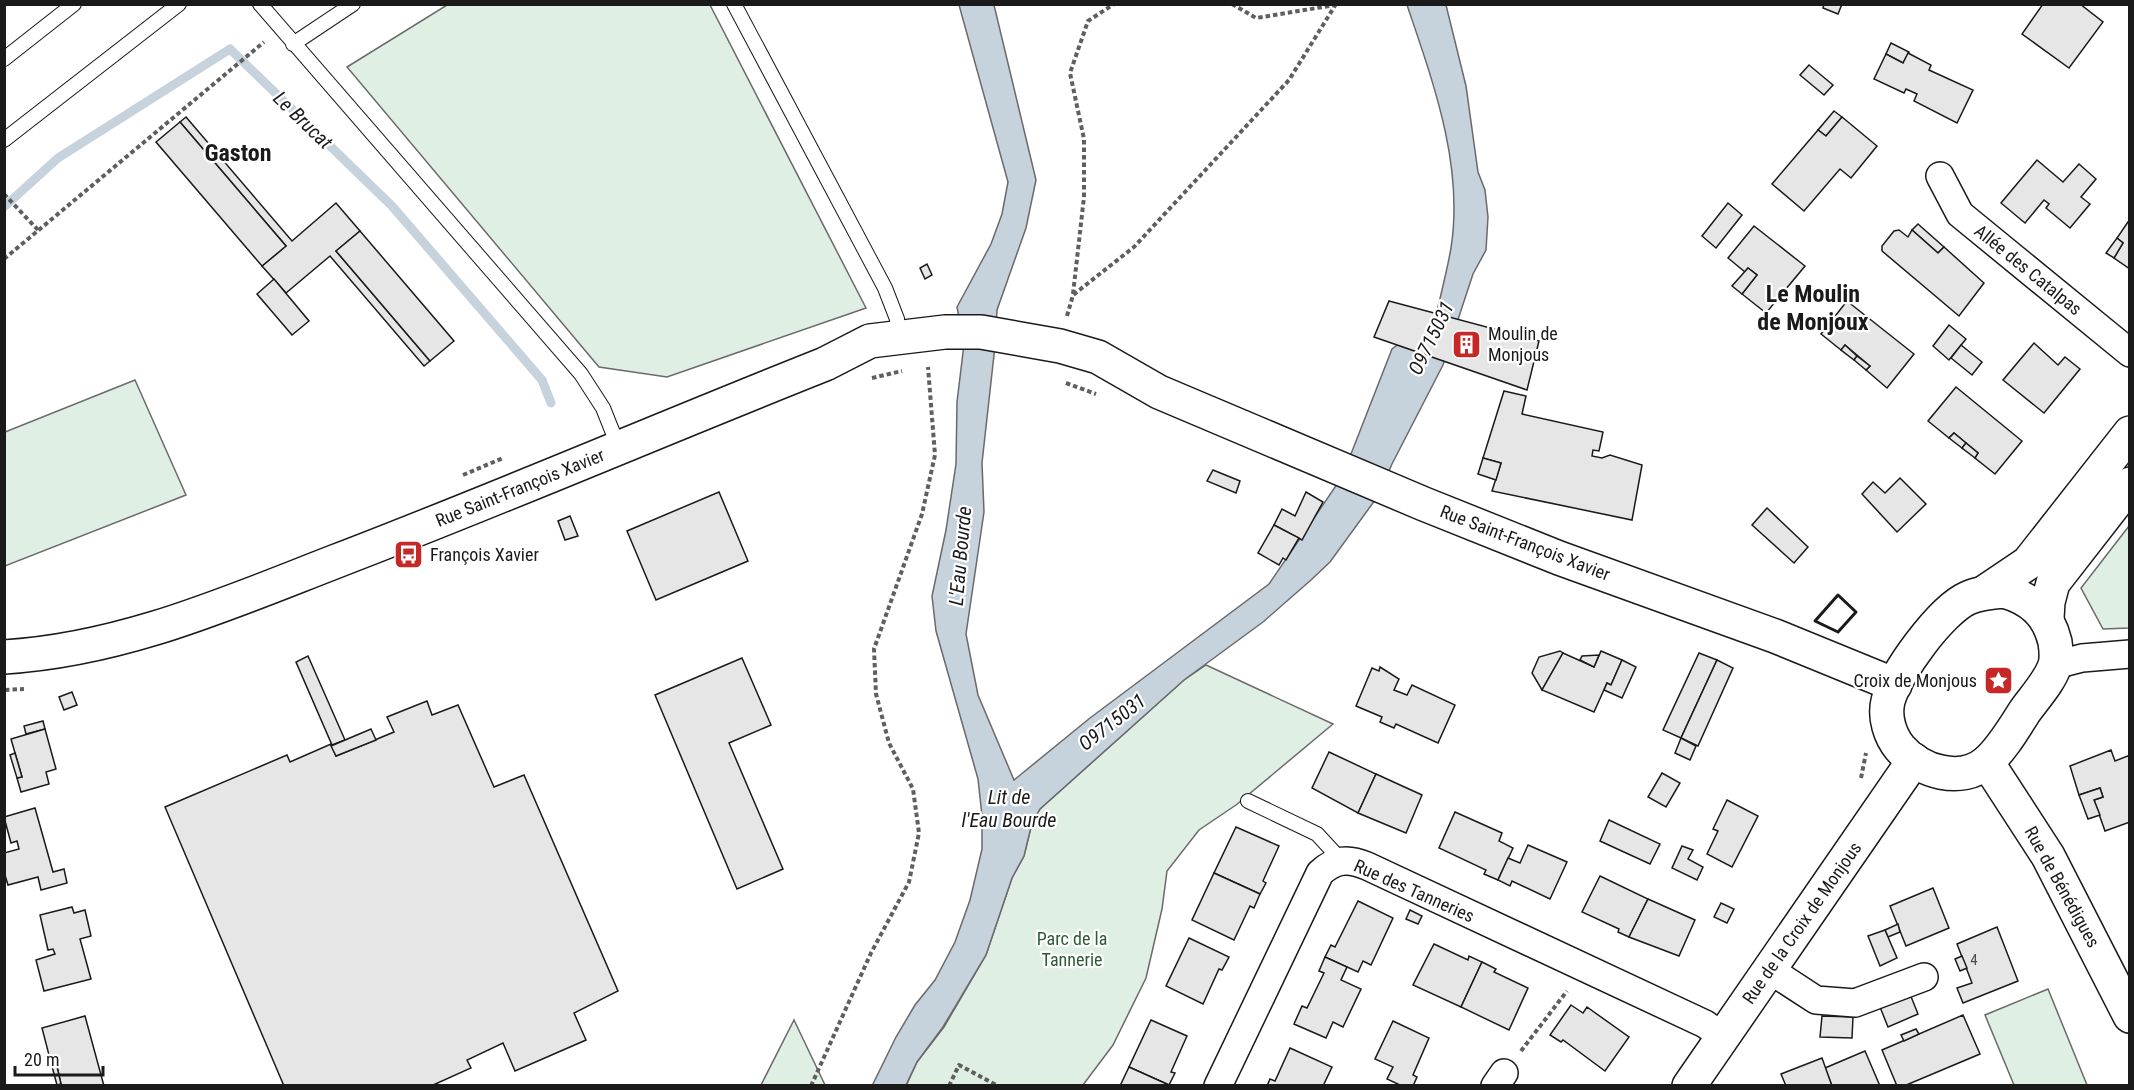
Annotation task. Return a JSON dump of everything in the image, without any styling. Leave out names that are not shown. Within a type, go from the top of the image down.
[{"type":"street","name":"Allée des Catalpas","points":[[1940,176],[1960,214],[2130,353]]},
{"type":"street","name":"Rue Saint-François Xavier","points":[[825,364],[938,350],[981,332],[1019,346],[1098,357],[1159,392],[1424,504],[1559,558],[1775,636],[1895,685]]},
{"type":"street","name":"Rue Saint-François Xavier","points":[[4,657],[77,649],[168,626],[496,499],[825,364],[870,341],[898,336],[938,350]]},
{"type":"street","points":[[2130,433],[2028,563],[1984,592],[1967,598],[1951,609],[1904,668],[1888,701],[1887,716],[1907,771],[1930,770],[1949,774],[1969,771],[1987,762],[2011,733],[2055,665],[2056,650],[2047,618],[2053,583],[2130,484]]},
{"type":"street","points":[[1984,592],[2004,591],[2022,596],[2047,618]]},
{"type":"street","points":[[2055,665],[2082,658],[2130,654]]},
{"type":"street","name":"Rue de Bénédigues","points":[[1987,762],[2048,856],[2130,1016]]},
{"type":"street","name":"Rue de la Croix de Monjous","points":[[1693,1084],[1722,1036],[1907,771]]},
{"type":"street","name":"Rue des Tanneries","points":[[1218,1086],[1320,873],[1329,864],[1341,861],[1353,861],[1367,866],[1583,969],[1705,1024],[1722,1036]]},
{"type":"street","points":[[1770,970],[1816,1000],[1855,1003],[1924,977]]},
{"type":"lane","points":[[4,59],[74,4]]},
{"type":"lane","points":[[4,140],[179,4]]},
{"type":"lane","points":[[261,4],[293,44],[581,374],[603,408],[619,448]]},
{"type":"lane","points":[[293,44],[353,4]]},
{"type":"lane","points":[[734,4],[885,288],[897,319],[898,336]]},
{"type":"lane","points":[[1248,801],[1317,834],[1341,861]]},
{"type":"path","points":[[1067,317],[1073,295],[1084,197],[1084,139],[1070,73],[1088,21],[1114,4]]},
{"type":"path","points":[[1232,4],[1256,18],[1336,5]]},
{"type":"path","points":[[1073,295],[1134,248],[1289,80],[1336,5]]},
{"type":"path","points":[[4,259],[280,28]]},
{"type":"path","points":[[4,194],[38,231]]},
{"type":"path","points":[[812,1086],[871,953],[909,882],[919,833],[913,789],[889,743],[876,694],[874,649],[922,514],[935,455],[938,350]]},
{"type":"path","points":[[1860,780],[1866,749]]},
{"type":"path","points":[[1860,753],[1865,758],[1907,771]]},
{"type":"path","points":[[1499,1079],[1583,969]]},
{"type":"path","points":[[949,1086],[959,1065],[998,1086]]},
{"type":"green space","points":[[447,5],[710,5],[866,308],[667,377],[599,367],[347,67]]},
{"type":"green space","points":[[135,380],[186,495],[5,566],[5,432]]},
{"type":"green space","points":[[2129,526],[2129,628],[2103,629],[2081,588]]},
{"type":"green space","name":"Parc de la Tannerie","points":[[1206,665],[1333,724],[1236,805],[1199,830],[1167,871],[1162,909],[1146,978],[1113,1045],[1083,1085],[906,1086],[917,1062],[944,1027],[986,955],[1012,878],[1024,856],[1032,823],[1040,809],[1184,680]]},
{"type":"green space","points":[[2048,989],[2087,1085],[2014,1085],[1985,1015]]},
{"type":"green space","points":[[794,1020],[825,1085],[761,1085]]},
{"type":"water","name":"Lit de l'Eau Bourde","points":[[959,5],[994,5],[1036,180],[1026,228],[997,310],[982,463],[984,512],[966,634],[978,695],[1014,780],[1090,718],[1269,584],[1342,477],[1392,349],[1436,316],[1451,248],[1454,217],[1453,186],[1444,124],[1407,5],[1446,5],[1466,86],[1478,172],[1485,190],[1488,217],[1486,250],[1473,274],[1443,365],[1378,496],[1330,562],[1263,622],[1184,680],[1040,809],[1032,823],[1024,856],[1012,878],[986,955],[943,1027],[917,1062],[906,1085],[872,1086],[896,1037],[915,1005],[935,980],[955,942],[970,900],[982,849],[982,816],[978,779],[936,631],[932,596],[946,530],[956,464],[957,402],[964,344],[957,307],[991,244],[1002,214],[1008,182]]},
{"type":"building","points":[[1824,4],[1842,4],[1838,14],[1823,8]]},
{"type":"building","points":[[2043,4],[2080,4],[2103,22],[2069,68],[2022,34]]},
{"type":"building","points":[[1891,43],[1909,52],[1903,63],[1886,54]]},
{"type":"building","points":[[1908,53],[1931,65],[1929,70],[1973,90],[1957,123],[1914,101],[1917,94],[1906,89],[1904,93],[1874,79],[1886,54],[1903,63]]},
{"type":"building","points":[[1809,65],[1833,85],[1824,95],[1800,75]]},
{"type":"building","points":[[1834,111],[1842,117],[1826,136],[1818,130]]},
{"type":"building","points":[[186,117],[292,241],[336,203],[360,231],[336,251],[430,361],[424,366],[330,256],[286,293],[262,266],[286,246],[180,122]]},
{"type":"building","points":[[1842,117],[1877,146],[1851,178],[1840,169],[1804,211],[1772,184],[1818,130],[1826,136]]},
{"type":"building","points":[[180,122],[286,246],[262,266],[156,142]]},
{"type":"building","points":[[2037,160],[2063,182],[2079,164],[2096,179],[2081,197],[2090,204],[2070,228],[2046,208],[2049,204],[2044,200],[2025,223],[2001,203]]},
{"type":"building","points":[[1728,203],[1742,215],[1716,248],[1702,236]]},
{"type":"building","points":[[2130,219],[2130,269],[2114,258],[2123,243],[2117,238]]},
{"type":"building","points":[[1918,224],[1944,247],[1938,253],[1912,230]]},
{"type":"building","points":[[1754,226],[1805,266],[1766,313],[1742,294],[1757,275],[1748,268],[1745,272],[1728,258]]},
{"type":"building","points":[[1899,230],[1908,237],[1912,230],[1938,253],[1944,247],[1984,283],[1959,316],[1882,251],[1882,246],[1894,231]]},
{"type":"building","points":[[360,231],[454,341],[430,361],[336,251]]},
{"type":"building","points":[[2117,238],[2123,243],[2114,258],[2106,253]]},
{"type":"building","points":[[927,264],[932,275],[925,279],[920,268]]},
{"type":"building","points":[[1748,268],[1757,275],[1742,294],[1732,286]]},
{"type":"building","points":[[274,279],[309,321],[292,335],[257,294]]},
{"type":"building","name":"Moulin de Monjous","points":[[1389,301],[1539,341],[1527,390],[1374,337]]},
{"type":"building","points":[[1847,301],[1914,354],[1887,388],[1866,370],[1870,366],[1845,345],[1841,350],[1821,334]]},
{"type":"building","points":[[1949,325],[1966,339],[1949,360],[1933,346]]},
{"type":"building","points":[[2034,343],[2058,365],[2065,357],[2080,369],[2044,413],[2003,380]]},
{"type":"building","points":[[1845,345],[1857,356],[1854,360],[1841,350]]},
{"type":"building","points":[[1961,345],[1982,362],[1972,375],[1951,358]]},
{"type":"building","points":[[1857,356],[1870,366],[1866,370],[1854,360]]},
{"type":"building","points":[[1956,387],[2022,441],[1995,474],[1975,458],[1978,453],[1954,433],[1949,438],[1928,421]]},
{"type":"building","points":[[1504,391],[1526,396],[1522,414],[1603,432],[1599,451],[1593,450],[1592,456],[1602,458],[1610,455],[1642,465],[1632,520],[1492,491],[1501,463],[1483,458]]},
{"type":"building","points":[[1954,433],[1966,443],[1962,448],[1949,438]]},
{"type":"building","points":[[1966,443],[1978,453],[1975,458],[1962,448]]},
{"type":"building","points":[[1483,458],[1501,463],[1496,480],[1478,474]]},
{"type":"building","points":[[1213,470],[1240,481],[1236,493],[1207,481]]},
{"type":"building","points":[[1900,478],[1926,504],[1897,532],[1862,494],[1873,482],[1885,493]]},
{"type":"building","points":[[719,492],[748,561],[656,600],[627,531]]},
{"type":"building","points":[[1306,492],[1323,502],[1302,540],[1274,525],[1282,509],[1295,516]]},
{"type":"building","points":[[1767,508],[1808,547],[1794,563],[1752,525]]},
{"type":"building","points":[[570,516],[578,536],[565,540],[558,521]]},
{"type":"building","points":[[1274,525],[1299,538],[1286,560],[1283,558],[1279,565],[1258,553]]},
{"type":"building","points":[[1560,651],[1563,653],[1542,690],[1532,673],[1539,657]]},
{"type":"building","points":[[1601,651],[1622,660],[1611,685],[1607,683],[1594,712],[1542,690],[1563,653],[1594,667]]},
{"type":"building","points":[[1699,653],[1717,660],[1681,738],[1663,730]]},
{"type":"building","points":[[1599,655],[1594,667],[1580,660],[1582,656]]},
{"type":"building","points":[[308,656],[345,740],[332,745],[296,662]]},
{"type":"building","points":[[742,658],[771,725],[729,743],[783,869],[737,889],[655,695]]},
{"type":"building","points":[[1622,660],[1636,667],[1622,698],[1604,690],[1607,683],[1611,685]]},
{"type":"building","points":[[1717,660],[1733,668],[1698,746],[1681,738]]},
{"type":"building","points":[[1380,667],[1399,679],[1394,690],[1407,695],[1412,685],[1455,705],[1438,743],[1396,724],[1394,728],[1380,722],[1382,717],[1356,706],[1372,668],[1379,671]]},
{"type":"building","points":[[72,692],[77,705],[64,710],[59,697]]},
{"type":"building","points":[[427,701],[432,715],[458,705],[494,787],[524,775],[618,991],[574,1013],[586,1040],[515,1071],[503,1043],[467,1060],[471,1068],[431,1086],[284,1086],[165,807],[287,755],[290,762],[331,744],[336,756],[394,732],[387,717]]},
{"type":"building","points":[[43,721],[45,729],[26,734],[24,726]]},
{"type":"building","points":[[45,729],[56,769],[46,772],[49,784],[21,792],[17,778],[22,777],[11,739]]},
{"type":"building","points":[[371,729],[376,740],[336,756],[331,746]]},
{"type":"building","points":[[1681,738],[1696,746],[1690,760],[1675,753]]},
{"type":"building","points":[[2111,750],[2115,761],[2130,755],[2130,822],[2105,831],[2094,800],[2103,797],[2100,788],[2079,795],[2070,766]]},
{"type":"building","points":[[1329,752],[1376,774],[1358,813],[1312,788]]},
{"type":"building","points":[[15,753],[22,777],[17,778],[10,755]]},
{"type":"building","points":[[1662,773],[1680,783],[1666,807],[1648,797]]},
{"type":"building","points":[[1376,774],[1422,795],[1406,833],[1358,813]]},
{"type":"building","points":[[2100,788],[2103,797],[2094,800],[2100,815],[2088,819],[2079,795]]},
{"type":"building","points":[[1727,800],[1758,816],[1732,867],[1707,854],[1718,831],[1713,829]]},
{"type":"building","points":[[35,808],[53,872],[64,869],[67,883],[41,890],[38,877],[8,885],[4,872],[4,853],[19,849],[17,841],[11,843],[4,817]]},
{"type":"building","points":[[1455,812],[1502,833],[1499,841],[1513,848],[1498,880],[1484,874],[1486,870],[1439,848]]},
{"type":"building","points":[[1609,820],[1660,844],[1650,864],[1600,841]]},
{"type":"building","points":[[1236,827],[1279,846],[1263,881],[1266,883],[1260,894],[1214,873]]},
{"type":"building","points":[[1528,845],[1567,862],[1550,899],[1512,881],[1510,886],[1498,880],[1508,858],[1520,863]]},
{"type":"building","points":[[1682,846],[1693,850],[1688,859],[1703,867],[1697,880],[1672,868]]},
{"type":"building","points":[[1214,873],[1260,894],[1254,908],[1250,906],[1234,940],[1192,920]]},
{"type":"building","points":[[1600,876],[1648,899],[1629,937],[1618,932],[1619,929],[1582,912]]},
{"type":"building","points":[[1933,888],[1949,928],[1906,946],[1890,906]]},
{"type":"building","points":[[1648,899],[1695,920],[1679,956],[1629,937]]},
{"type":"building","points":[[1358,901],[1393,918],[1371,965],[1363,961],[1358,972],[1325,957],[1331,945],[1335,947]]},
{"type":"building","points":[[1721,903],[1734,909],[1727,923],[1714,917]]},
{"type":"building","points":[[72,907],[74,913],[85,910],[91,936],[80,939],[91,979],[44,991],[36,960],[55,954],[53,949],[48,950],[40,915]]},
{"type":"building","points":[[1410,910],[1422,916],[1418,924],[1406,919]]},
{"type":"building","points":[[1898,924],[1900,932],[1888,937],[1885,930]]},
{"type":"building","points":[[1997,927],[2018,981],[1963,1003],[1957,988],[1972,983],[1957,944]]},
{"type":"building","points":[[1885,930],[1897,958],[1880,966],[1868,936]]},
{"type":"building","points":[[1189,938],[1229,957],[1222,970],[1219,969],[1203,1004],[1166,986]]},
{"type":"building","points":[[1434,944],[1468,960],[1469,956],[1482,962],[1461,1007],[1413,985]]},
{"type":"building","points":[[1962,956],[1967,968],[1960,971],[1955,959]]},
{"type":"building","points":[[1325,957],[1347,967],[1341,980],[1361,989],[1343,1027],[1333,1022],[1326,1038],[1294,1024],[1302,1006],[1307,1008],[1324,973],[1319,971]]},
{"type":"building","points":[[1482,962],[1496,969],[1494,972],[1528,988],[1509,1030],[1461,1007]]},
{"type":"building","points":[[1910,994],[1918,1014],[1888,1027],[1880,1007]]},
{"type":"building","points":[[1571,1005],[1583,1013],[1587,1007],[1629,1037],[1605,1071],[1563,1040],[1561,1042],[1550,1035]]},
{"type":"building","points":[[1963,1015],[1980,1054],[1904,1086],[1897,1086],[1882,1050]]},
{"type":"building","points":[[85,1016],[104,1086],[57,1086],[61,1084],[55,1058],[50,1059],[42,1028]]},
{"type":"building","points":[[1822,1016],[1853,1017],[1852,1038],[1820,1037]]},
{"type":"building","points":[[1151,1020],[1187,1036],[1171,1072],[1175,1073],[1169,1085],[1129,1067]]},
{"type":"building","points":[[1393,1021],[1429,1038],[1413,1075],[1417,1077],[1413,1086],[1402,1086],[1387,1079],[1393,1067],[1375,1059]]},
{"type":"building","points":[[1916,1029],[1919,1034],[1904,1041],[1901,1035]]},
{"type":"building","points":[[1290,1048],[1332,1067],[1323,1086],[1267,1086],[1270,1079],[1275,1081]]},
{"type":"building","points":[[1865,1051],[1880,1086],[1832,1086],[1825,1068]]},
{"type":"building","points":[[55,1058],[61,1084],[57,1085],[50,1059]]},
{"type":"building","points":[[1822,1058],[1832,1086],[1786,1086],[1781,1074]]},
{"type":"building","points":[[1129,1067],[1169,1085],[1120,1086]]},
{"type":"waterway","name":"Le Brucat","points":[[4,207],[58,158],[230,49],[392,206],[542,380],[551,403]]},
{"type":"wall","points":[[1838,595],[1856,612],[1838,632],[1815,621],[1838,595]]},
{"type":"place","name":"Moulin de Monjous","points":[[1467,344]]},
{"type":"place","name":"François Xavier","points":[[409,555]]},
{"type":"place","name":"Croix de Monjous","points":[[1998,681]]},
{"type":"district","name":"Gaston","points":[[238,153]]},
{"type":"district","name":"Le Moulin de Monjoux","points":[[1813,308]]},
{"type":"water label","name":"O9715031","points":[[1431,338]]},
{"type":"water label","name":"L'Eau Bourde","points":[[960,556]]},
{"type":"water label","name":"O9715031","points":[[1112,722]]}]
